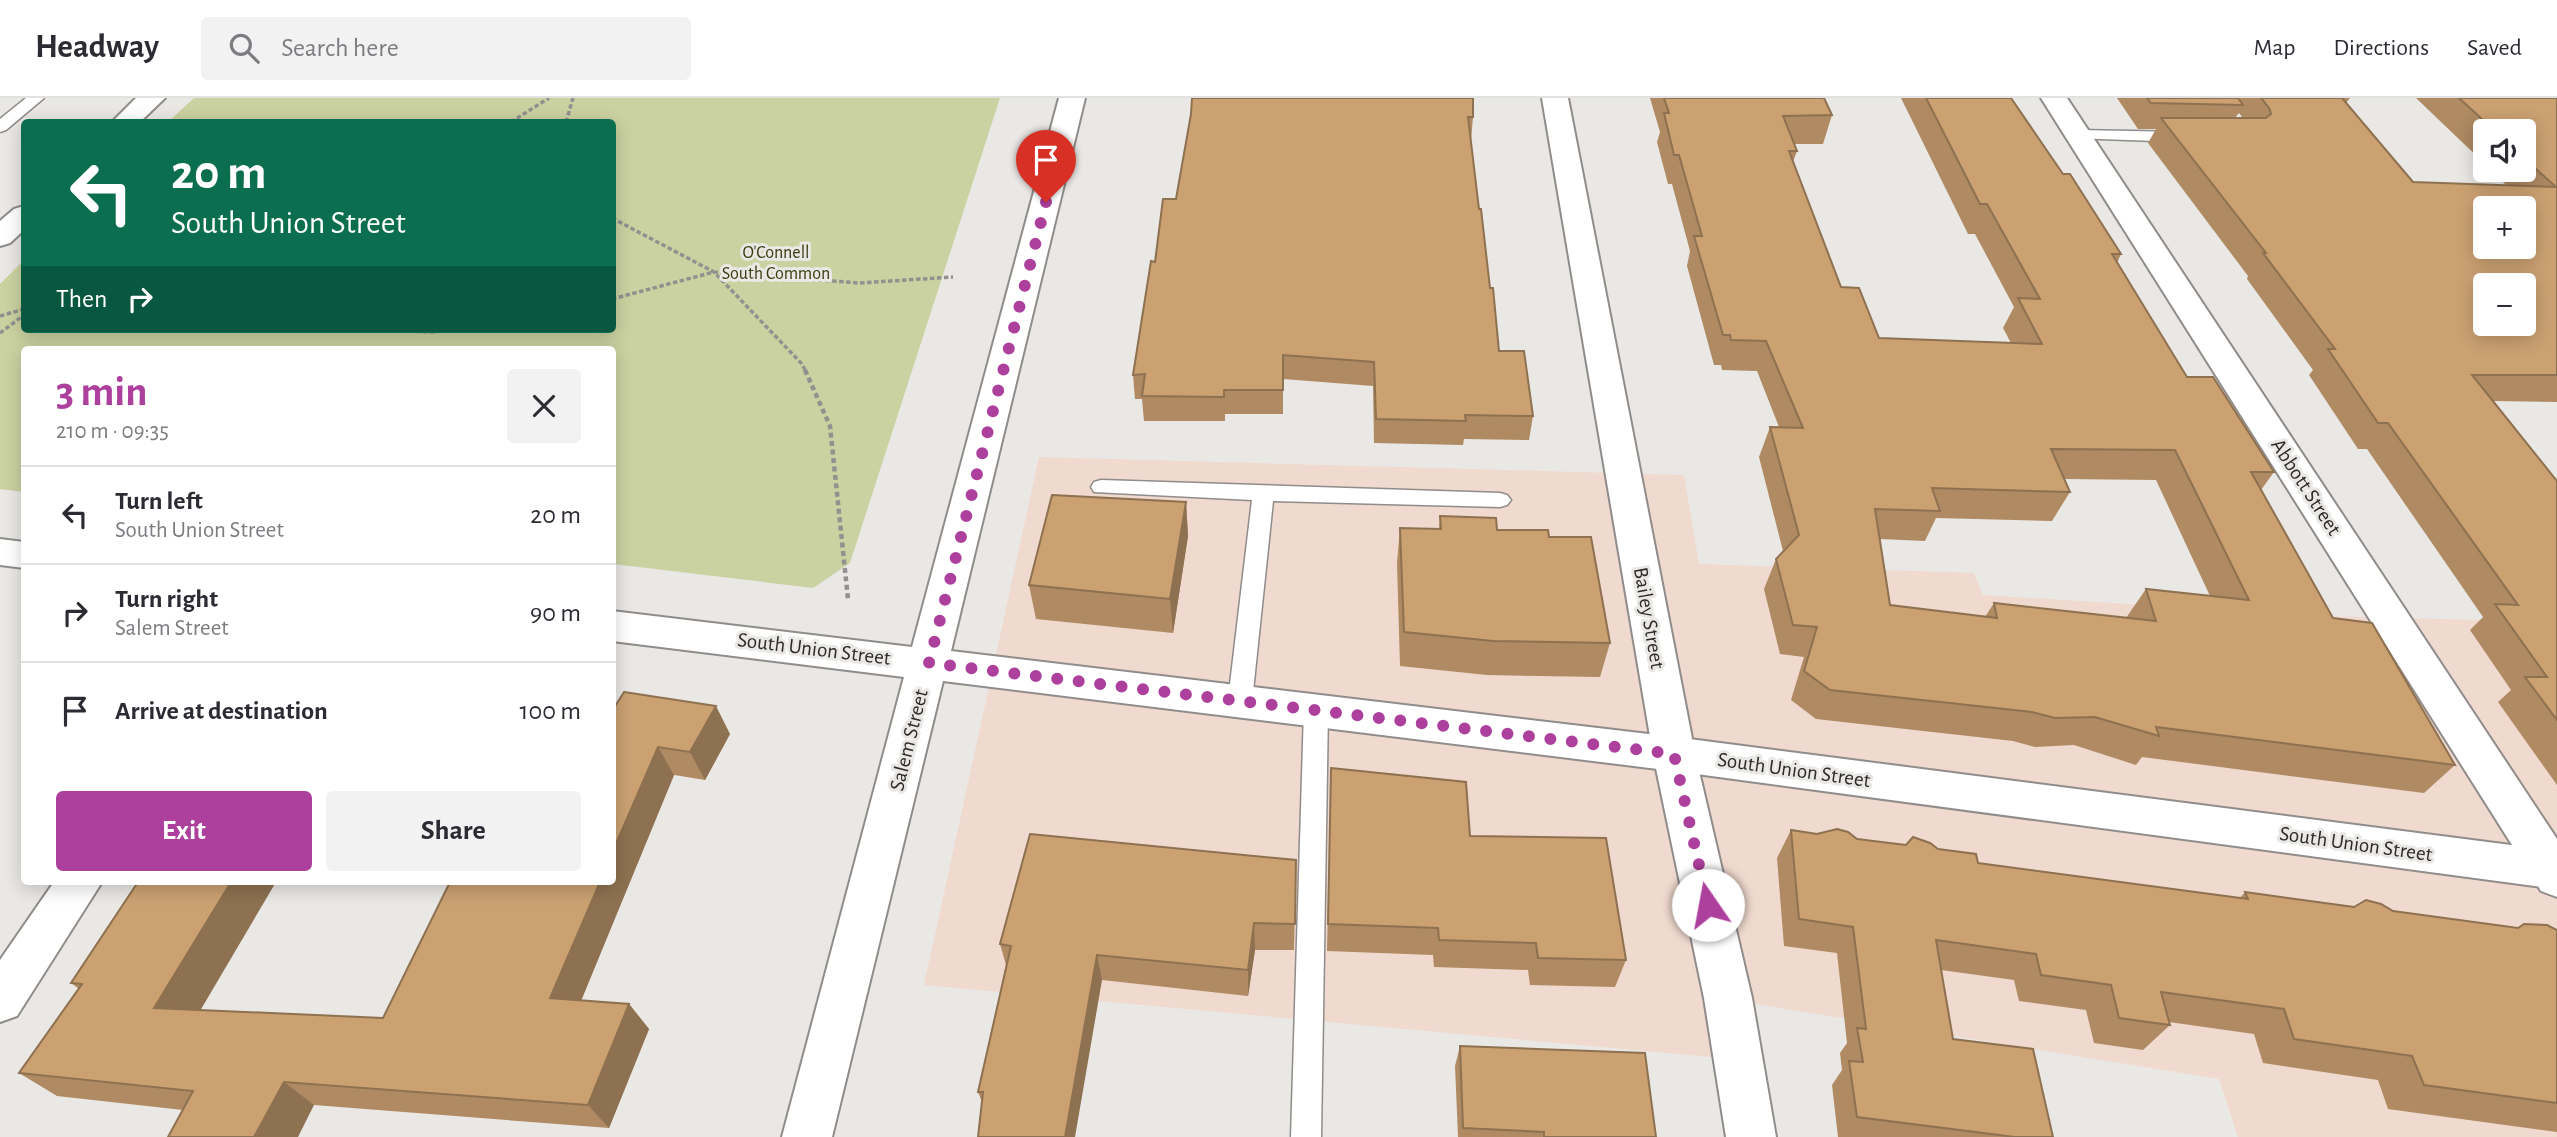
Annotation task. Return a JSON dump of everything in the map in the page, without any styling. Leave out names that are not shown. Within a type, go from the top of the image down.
[{"type":"main road","points":[[128,119],[152,98]]},
{"type":"main road","name":"Salem Street","points":[[807,1137],[1072,98]]},
{"type":"main road","name":"Bailey Street","points":[[1555,98],[1674,754],[1728,998],[1751,1137]]},
{"type":"main road","name":"Abbott Street","points":[[2054,98],[2555,872]]},
{"type":"main road","points":[[0,237],[21,218]]},
{"type":"main road","points":[[0,552],[21,555]]},
{"type":"main road","name":"South Union Street","points":[[616,625],[1674,754],[2555,872]]},
{"type":"main road","points":[[0,1000],[78,885]]},
{"type":"lane","points":[[0,127],[36,98]]},
{"type":"lane","points":[[2078,135],[2204,137]]},
{"type":"lane","points":[[1101,487],[1500,500]]},
{"type":"lane","points":[[1240,701],[1263,493]]},
{"type":"lane","points":[[1306,1137],[1316,710]]},
{"type":"path","points":[[516,119],[549,98]]},
{"type":"path","points":[[567,119],[573,98]]},
{"type":"path","points":[[616,220],[714,272],[802,364],[830,426],[848,600]]},
{"type":"path","points":[[616,298],[714,272],[859,283],[953,277]]},
{"type":"path","points":[[0,316],[21,310]]},
{"type":"path","points":[[0,334],[21,318]]},
{"type":"shaded area","points":[[1039,457],[1684,475],[1699,564],[1974,573],[1983,595],[2322,616],[2557,622],[2557,1137],[2238,1137],[2219,1079],[1712,997],[1722,1058],[924,985]]},
{"type":"green space","name":"O'Connell South Common","points":[[194,98],[1000,98],[850,563],[813,588],[616,564],[616,346],[21,346],[21,492],[0,489],[0,284],[21,263],[21,333],[616,333],[616,119],[171,119]]},
{"type":"building","points":[[1192,98],[1473,98],[1473,117],[1468,117],[1490,288],[1493,288],[1499,351],[1524,351],[1533,416],[1465,415],[1466,421],[1376,419],[1374,362],[1283,355],[1283,390],[1224,390],[1224,397],[1142,396],[1145,374],[1133,375],[1151,261],[1155,262],[1163,199],[1176,199]]},
{"type":"building","points":[[1664,98],[1824,98],[1832,115],[1783,116],[1797,151],[1789,151],[1841,287],[1859,288],[1879,338],[2042,344],[2018,298],[2040,299],[1987,204],[1980,204],[1926,98],[2011,98],[2063,174],[2070,174],[2121,254],[2112,254],[2187,377],[2213,377],[2274,472],[2251,472],[2333,618],[2372,623],[2455,765],[2156,727],[2159,736],[2095,717],[2055,718],[2032,712],[1830,690],[1804,671],[1817,627],[1793,625],[1776,559],[1799,535],[1770,427],[1803,428],[1766,341],[1731,340],[1730,335],[1723,335],[1694,236],[1702,236],[1679,155],[1674,155],[1664,113],[1669,113]],"holes":[[[2051,449],[2175,450],[2249,600],[2146,589],[2156,621],[1994,603],[1997,618],[1890,605],[1875,509],[1940,511],[1932,488],[2070,492]]]},
{"type":"building","points":[[2147,98],[2238,98],[2243,105],[2151,103]]},
{"type":"building","points":[[2261,98],[2342,98],[2413,182],[2556,187],[2536,169],[2536,119],[2482,119],[2459,98],[2557,98],[2557,375],[2472,375],[2557,481],[2557,720],[2525,677],[2547,677],[2495,604],[2518,605],[2388,423],[2378,423],[2328,349],[2335,349],[2263,253],[2266,253],[2161,118],[2266,118],[2271,114]]},
{"type":"building","points":[[1052,495],[1186,502],[1170,599],[1029,585]]},
{"type":"building","points":[[1440,516],[1496,518],[1497,530],[1548,530],[1549,537],[1591,537],[1610,643],[1493,641],[1404,632],[1400,528],[1441,529]]},
{"type":"building","points":[[624,692],[716,706],[690,752],[658,747],[616,844],[616,705]]},
{"type":"building","points":[[1331,768],[1466,782],[1470,836],[1606,838],[1626,960],[1538,958],[1536,943],[1439,940],[1438,928],[1328,924]]},
{"type":"building","points":[[1837,829],[1848,832],[1857,839],[1906,845],[1913,837],[1938,849],[1976,854],[1978,863],[2248,899],[2245,892],[2354,907],[2366,900],[2393,911],[2518,928],[2524,924],[2547,925],[2557,930],[2557,1103],[2424,1085],[2412,1056],[2294,1039],[2284,1009],[2161,992],[2170,1025],[2119,1018],[2111,985],[2041,975],[2036,954],[1936,940],[1953,1039],[2033,1049],[2053,1137],[2015,1137],[1857,1117],[1849,1061],[1863,1062],[1857,1028],[1866,1029],[1853,927],[1799,919],[1791,830],[1817,834]]},
{"type":"building","points":[[1030,834],[1296,860],[1295,924],[1254,923],[1248,970],[1097,955],[1065,1137],[978,1137],[983,1092],[978,1092],[1011,946],[1000,944]]},
{"type":"building","points":[[136,885],[229,885],[154,1008],[383,1018],[449,885],[599,885],[550,998],[629,1004],[588,1105],[284,1082],[254,1137],[168,1137],[193,1091],[19,1073],[82,984],[71,983]]},
{"type":"building","points":[[1460,1046],[1645,1053],[1656,1137],[1544,1137],[1544,1132],[1463,1128]]},
{"type":"route","points":[[1046,202],[929,663],[1674,754],[1708,905]]}]
